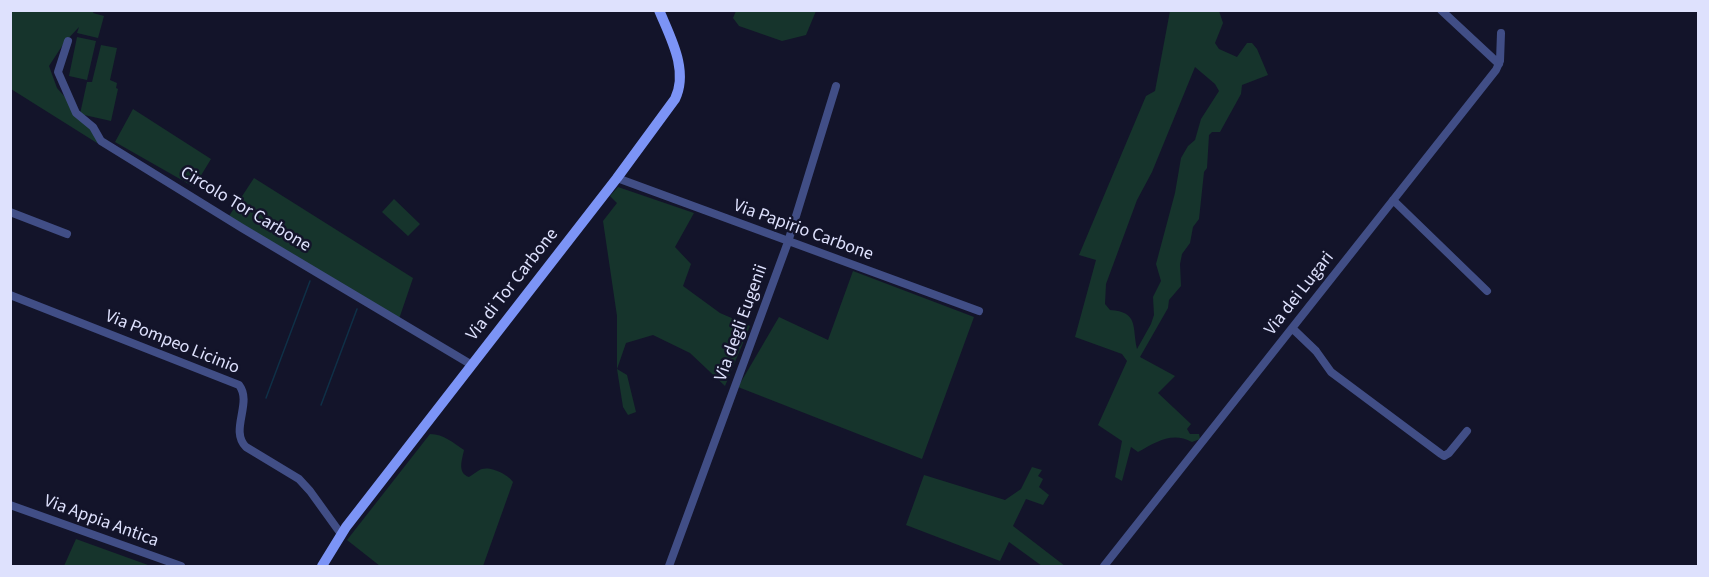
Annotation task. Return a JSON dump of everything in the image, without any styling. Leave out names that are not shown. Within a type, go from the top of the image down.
[{"type":"main road","name":"Via di Tor Carbone","points":[[322,567],[341,534],[671,106],[679,88],[681,76],[659,10]]},
{"type":"street","points":[[1441,10],[1499,64]]},
{"type":"street","points":[[1499,64],[1501,33]]},
{"type":"street","name":"Circolo Tor Carbone","points":[[68,41],[58,72],[76,113],[93,127],[101,141],[472,365]]},
{"type":"street","name":"Via dei Lugari","points":[[1104,567],[1499,64]]},
{"type":"street","name":"Via degli Eugenii","points":[[669,567],[788,242],[836,86]]},
{"type":"street","name":"Via Papirio Carbone","points":[[617,178],[979,311]]},
{"type":"street","points":[[1393,200],[1487,291]]},
{"type":"street","points":[[10,212],[67,234]]},
{"type":"street","name":"Via Pompeo Licinio","points":[[10,295],[239,385],[244,398],[239,435],[241,441],[246,447],[299,479],[341,534]]},
{"type":"street","points":[[1292,328],[1316,351],[1330,372],[1444,456],[1467,431]]},
{"type":"street","name":"Via Appia Antica","points":[[10,505],[181,567]]},
{"type":"green space","points":[[736,10],[816,11],[806,35],[782,41],[739,26],[733,18]]},
{"type":"green space","points":[[10,11],[94,11],[93,13],[104,16],[98,38],[77,33],[79,27],[64,43],[49,66],[57,88],[101,138],[97,143],[11,89]]},
{"type":"green space","points":[[1170,11],[1219,11],[1223,23],[1215,43],[1219,49],[1237,57],[1247,43],[1252,43],[1268,75],[1242,85],[1241,94],[1220,132],[1212,132],[1209,135],[1207,168],[1204,172],[1199,219],[1193,227],[1190,243],[1182,254],[1181,286],[1169,300],[1168,308],[1140,357],[1175,376],[1158,393],[1191,424],[1187,429],[1190,434],[1199,434],[1200,439],[1192,442],[1178,438],[1164,439],[1138,452],[1131,447],[1122,481],[1115,477],[1122,441],[1098,425],[1127,361],[1122,354],[1075,337],[1096,260],[1079,255],[1146,96],[1155,91]],"holes":[[[1195,67],[1215,84],[1219,91],[1201,119],[1195,140],[1188,146],[1181,158],[1175,193],[1156,264],[1161,281],[1153,297],[1154,315],[1137,349],[1130,317],[1119,311],[1110,310],[1105,304],[1106,284],[1137,200],[1152,172]]]},
{"type":"green space","points":[[77,37],[96,41],[87,80],[69,76]]},
{"type":"green space","points":[[101,45],[117,48],[110,80],[117,83],[116,88],[118,89],[111,121],[80,114],[87,82],[92,82]]},
{"type":"green space","points":[[133,109],[211,159],[194,187],[115,142]]},
{"type":"green space","points":[[254,178],[413,278],[399,319],[229,216]]},
{"type":"green space","points":[[618,187],[694,213],[675,247],[691,264],[683,286],[720,313],[750,326],[725,386],[690,353],[653,335],[626,343],[617,369],[617,316],[603,221],[617,203],[610,196]]},
{"type":"green space","points":[[394,199],[420,224],[408,236],[382,212]]},
{"type":"green space","points":[[853,271],[974,317],[922,459],[738,387],[779,317],[828,340]]},
{"type":"green space","points":[[617,369],[627,375],[636,412],[628,415],[623,407]]},
{"type":"green space","points":[[430,434],[444,437],[464,450],[461,466],[465,475],[469,477],[486,468],[504,474],[513,482],[483,566],[380,566],[347,540]]},
{"type":"green space","points":[[1032,467],[1042,470],[1038,476],[1043,479],[1039,487],[1049,495],[1043,505],[1026,499],[1013,526],[1065,566],[1042,566],[1009,542],[1000,561],[906,525],[924,475],[1005,500],[1021,489]]},
{"type":"green space","points":[[76,539],[148,565],[64,566]]},
{"type":"waterway","points":[[266,398],[310,281]]},
{"type":"waterway","points":[[321,405],[357,309]]}]
